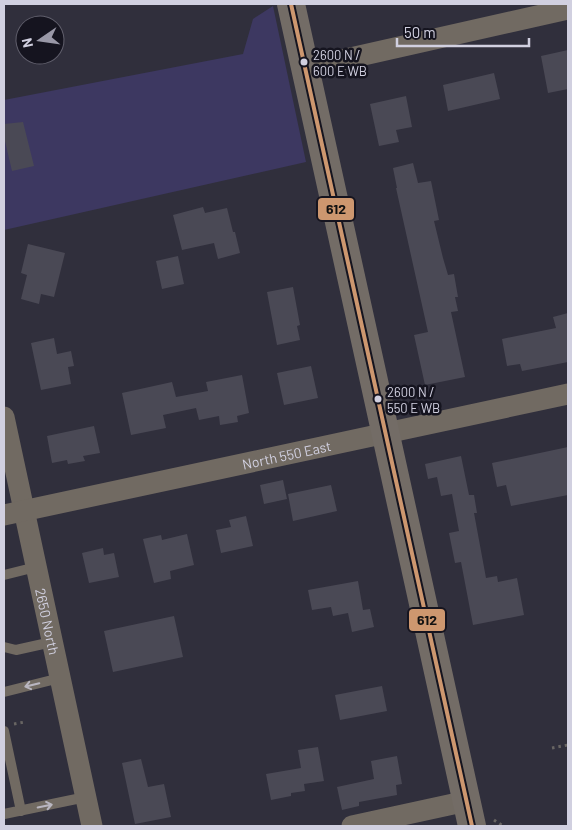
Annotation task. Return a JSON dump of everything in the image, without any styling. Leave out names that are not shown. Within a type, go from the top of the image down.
[{"type":"main road","points":[[291,4],[412,552],[476,815]]},
{"type":"street","points":[[306,68],[568,9]]},
{"type":"street","name":"North 550 East","points":[[14,512],[568,394]]},
{"type":"street","name":"2650 North","points":[[4,417],[14,512],[36,567],[92,826]]},
{"type":"street","points":[[352,826],[476,815]]},
{"type":"lane","points":[[4,575],[36,567]]},
{"type":"lane","points":[[4,647],[16,650],[52,642]]},
{"type":"lane","points":[[4,692],[60,678]]},
{"type":"lane","points":[[4,731],[21,811]]},
{"type":"lane","points":[[4,814],[86,798]]},
{"type":"path","points":[[552,748],[568,745]]},
{"type":"path","points":[[476,815],[503,826]]},
{"type":"shaded area","points":[[273,6],[306,162],[4,230],[4,100],[243,54],[253,19]]},
{"type":"building","points":[[568,50],[568,89],[548,93],[541,56]]},
{"type":"building","points":[[494,73],[500,99],[448,111],[443,85]]},
{"type":"building","points":[[406,96],[412,127],[396,130],[399,142],[379,146],[370,104]]},
{"type":"building","points":[[23,122],[34,166],[12,171],[4,137],[4,124]]},
{"type":"building","points":[[413,163],[418,183],[431,181],[439,220],[434,221],[443,258],[448,275],[454,274],[458,297],[455,297],[458,311],[451,312],[465,377],[425,385],[414,335],[428,332],[393,168]]},
{"type":"building","points":[[203,207],[205,213],[227,208],[240,253],[218,259],[214,243],[182,250],[173,215]]},
{"type":"building","points":[[28,244],[65,253],[54,297],[41,294],[39,304],[21,299],[27,275],[21,273]]},
{"type":"building","points":[[178,256],[184,284],[162,289],[156,261]]},
{"type":"building","points":[[293,287],[300,325],[297,326],[300,340],[277,345],[267,292]]},
{"type":"building","points":[[568,313],[568,362],[522,371],[520,364],[507,366],[502,339],[556,328],[553,317]]},
{"type":"building","points":[[54,338],[57,354],[71,351],[74,366],[68,367],[71,384],[41,390],[31,343]]},
{"type":"building","points":[[311,366],[318,398],[284,405],[277,373]]},
{"type":"building","points":[[242,375],[249,413],[237,416],[238,422],[220,425],[219,416],[199,420],[196,408],[163,415],[166,428],[131,435],[122,393],[172,382],[176,397],[208,391],[206,382]]},
{"type":"building","points":[[94,426],[100,453],[83,456],[85,461],[68,464],[67,460],[52,463],[47,436]]},
{"type":"building","points":[[568,447],[568,495],[511,506],[506,485],[497,487],[492,463]]},
{"type":"building","points":[[461,456],[469,495],[474,495],[477,513],[474,513],[486,578],[497,576],[498,582],[517,578],[524,615],[473,625],[461,562],[455,563],[449,533],[459,531],[452,494],[441,496],[437,477],[428,479],[425,464]]},
{"type":"building","points":[[283,480],[287,499],[264,504],[260,485]]},
{"type":"building","points":[[331,485],[337,511],[293,521],[288,494]]},
{"type":"building","points":[[246,516],[253,546],[221,553],[216,530],[231,527],[229,520]]},
{"type":"building","points":[[187,534],[194,565],[170,571],[171,579],[154,583],[143,539],[161,535],[162,540]]},
{"type":"building","points":[[103,548],[104,555],[114,553],[119,577],[89,583],[82,553]]},
{"type":"building","points":[[358,581],[363,610],[370,609],[374,627],[352,632],[348,613],[333,616],[331,607],[312,610],[308,590]]},
{"type":"building","points":[[174,616],[183,657],[113,672],[104,631]]},
{"type":"building","points":[[382,686],[387,711],[340,720],[335,695]]},
{"type":"building","points":[[318,747],[324,781],[304,784],[305,791],[291,793],[291,796],[271,800],[266,774],[301,768],[298,750]]},
{"type":"building","points":[[397,756],[402,784],[396,785],[397,795],[359,802],[359,806],[342,810],[337,787],[374,779],[371,761]]},
{"type":"building","points":[[141,759],[148,787],[164,784],[171,817],[135,824],[122,763]]},
{"type":"transit line","name":"612","points":[[291,4],[472,826]]},
{"type":"place","name":"2600 N / 600 E WB","points":[[304,62]]},
{"type":"place","name":"2600 N / 550 E WB","points":[[378,399]]}]
